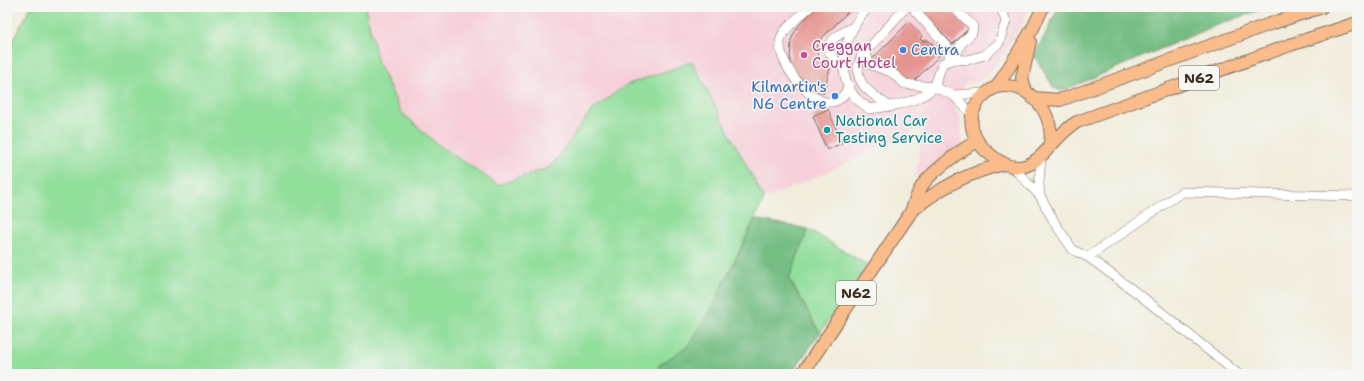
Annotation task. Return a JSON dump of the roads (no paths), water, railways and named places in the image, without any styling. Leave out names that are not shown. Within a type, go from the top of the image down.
[{"type":"main road","points":[[1043,7],[1034,28],[1022,78],[1029,95],[1042,107],[1048,116],[1052,130],[1049,146]]},
{"type":"main road","name":"N62","points":[[997,87],[1007,87],[1051,101],[1060,100],[1270,24],[1322,7]]},
{"type":"main road","name":"N62","points":[[911,212],[933,194],[975,173],[1031,163],[1041,157],[1067,127],[1077,122],[1290,45],[1357,24]]},
{"type":"main road","points":[[1009,166],[992,156],[977,142],[971,129],[972,114],[985,93],[997,87],[1034,28]]},
{"type":"main road","name":"N62","points":[[802,374],[911,212],[922,185],[957,152],[967,145],[977,142]]},
{"type":"street","points":[[810,7],[794,22],[781,38],[781,48],[786,66],[808,93],[819,102],[834,102],[845,95],[849,85]]},
{"type":"street","points":[[869,7],[855,26],[847,43],[845,70],[854,96],[869,109],[891,107],[914,99],[930,91],[934,87],[943,63],[952,60],[967,60],[985,55],[999,43],[1006,21],[1001,8],[999,7]]},
{"type":"street","points":[[891,107],[876,98],[863,85],[859,78],[857,67],[866,52],[906,7]]},
{"type":"street","points":[[916,7],[915,11],[947,46],[952,60]]},
{"type":"street","points":[[952,60],[961,44],[972,32],[973,26],[954,7]]},
{"type":"street","points":[[845,70],[832,56],[829,49],[831,42],[836,37],[855,26]]},
{"type":"street","points":[[866,52],[869,64],[891,72],[905,84],[934,87],[953,95],[972,114]]},
{"type":"street","points":[[953,95],[985,93]]},
{"type":"street","points":[[1040,196],[1039,178],[1041,157]]},
{"type":"street","points":[[1009,166],[1040,196],[1056,225],[1073,250],[1088,257],[1141,296],[1238,374]]},
{"type":"street","points":[[1088,257],[1182,192],[1357,196]]},
{"type":"place","name":"Centra","points":[[903,50]]},
{"type":"place","name":"Creggan Court Hotel","points":[[804,55]]},
{"type":"place","name":"Kilmartin's N6 Centre","points":[[835,96]]},
{"type":"place","name":"National Car Testing Service","points":[[827,130]]}]
